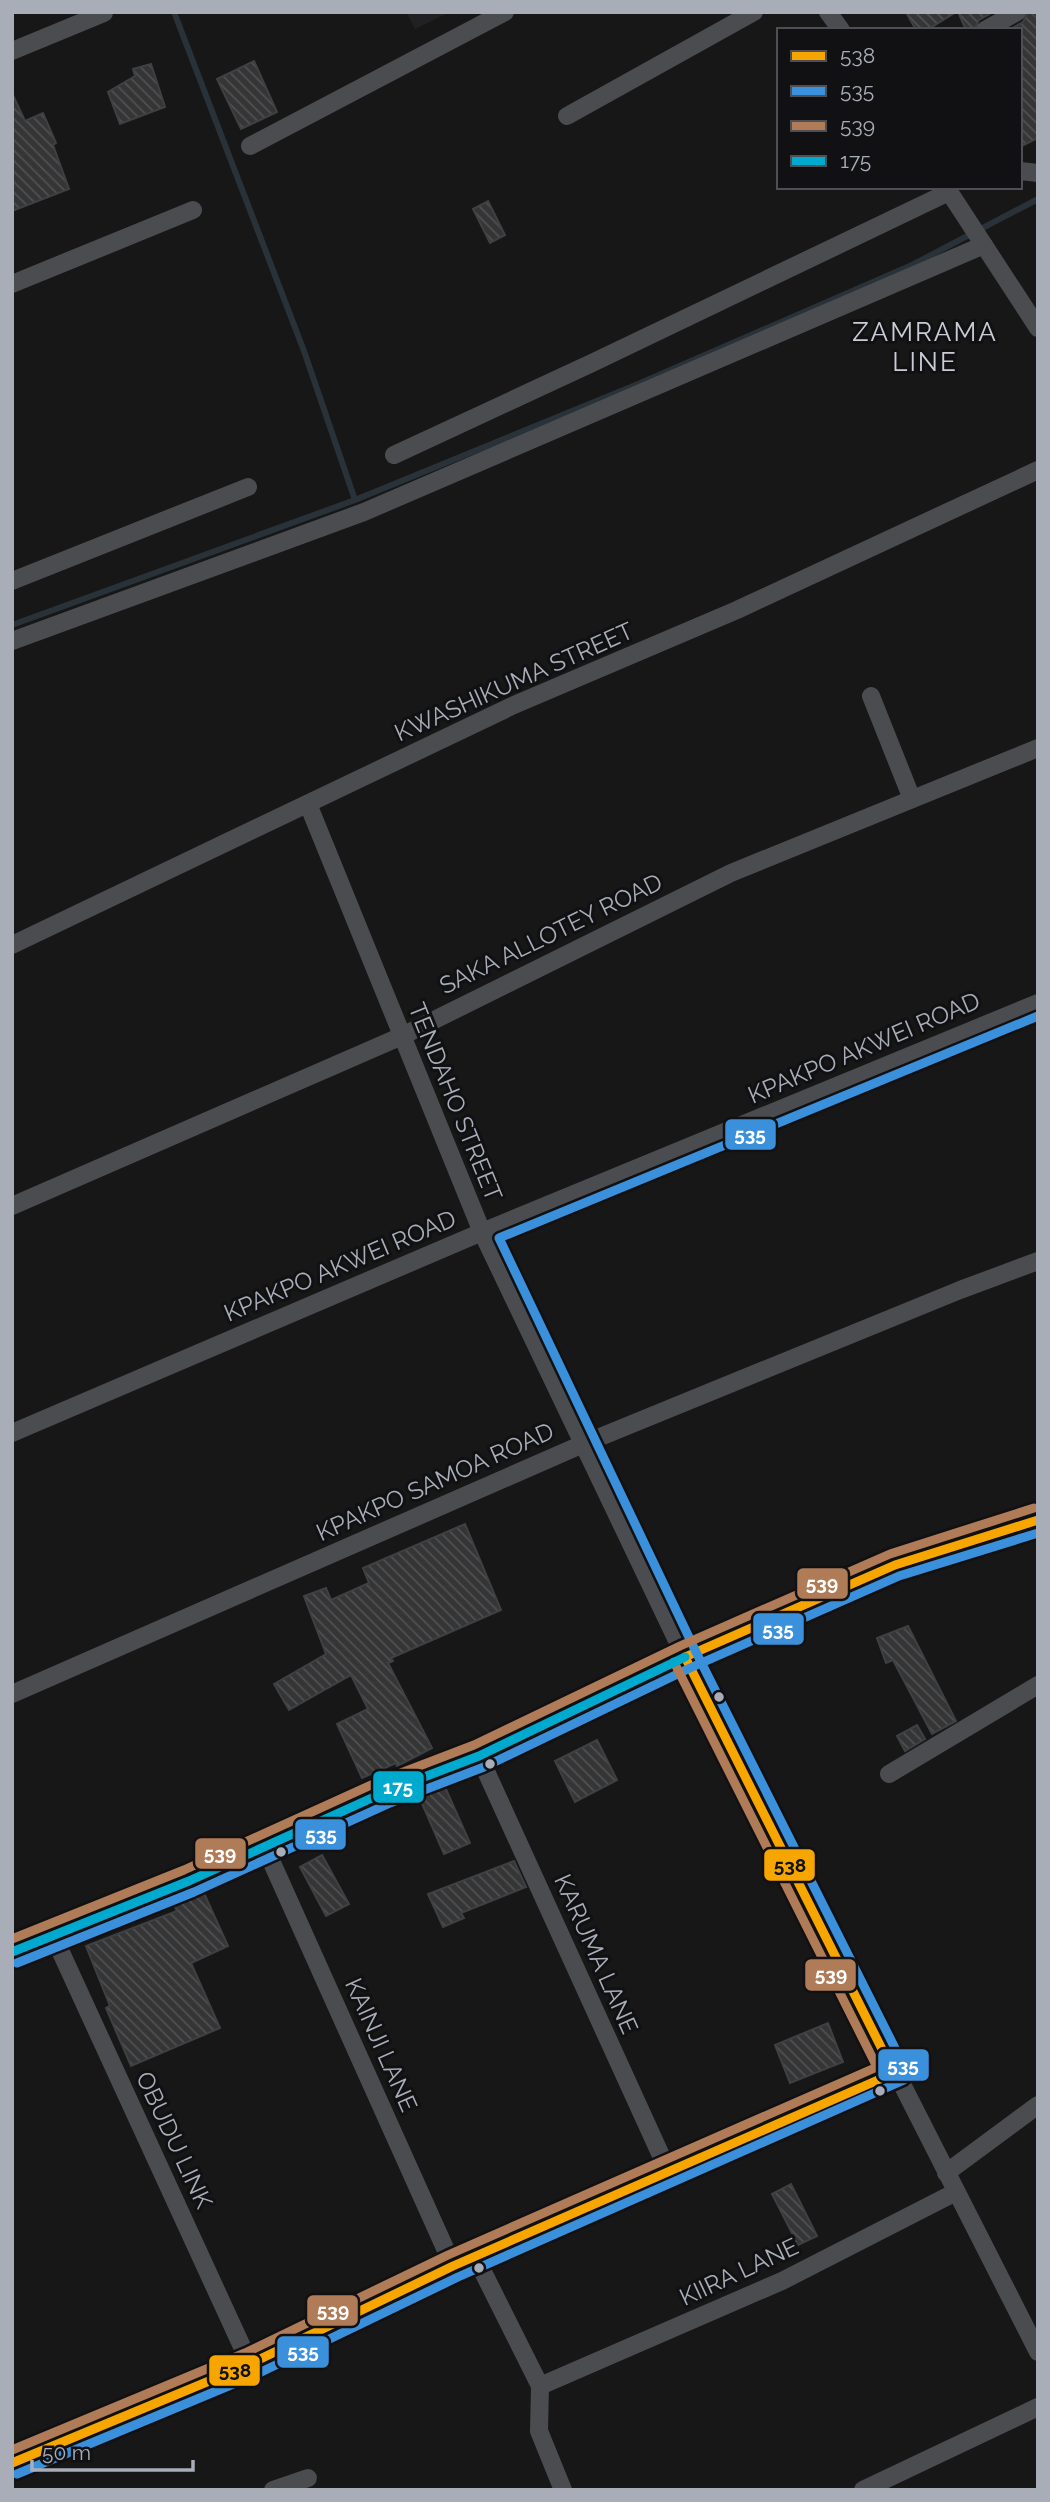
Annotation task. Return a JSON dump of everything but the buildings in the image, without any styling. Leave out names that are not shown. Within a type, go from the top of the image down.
[{"type":"street","points":[[250,146],[505,12]]},
{"type":"street","points":[[567,116],[754,12]]},
{"type":"street","points":[[828,12],[840,28]]},
{"type":"street","points":[[989,28],[1017,12]]},
{"type":"street","points":[[12,51],[104,13]]},
{"type":"street","points":[[394,455],[948,190],[1038,328]]},
{"type":"street","points":[[12,284],[192,210]]},
{"type":"street","points":[[12,642],[364,512],[980,240]]},
{"type":"street","name":"KWASHIKUMA STREET","points":[[12,944],[514,705],[737,610],[1038,470]]},
{"type":"street","points":[[12,581],[248,487]]},
{"type":"street","points":[[871,696],[912,799]]},
{"type":"street","name":"SAKA ALLOTEY ROAD","points":[[12,1206],[402,1035],[731,873],[1038,748]]},
{"type":"street","name":"TENDAHO STREET","points":[[308,804],[482,1233],[685,1657],[954,2193],[1038,2352]]},
{"type":"street","name":"KPAKPO AKWEI ROAD","points":[[12,1433],[482,1233],[1038,1003]]},
{"type":"street","name":"KPAKPO SAMOA ROAD","points":[[12,1694],[583,1444],[960,1290],[1038,1261]]},
{"type":"street","points":[[12,1952],[189,1881],[264,1845],[479,1756],[685,1657],[895,1565],[1038,1520]]},
{"type":"street","points":[[889,1774],[1038,1685]]},
{"type":"street","name":"KARUMA LANE","points":[[479,1756],[668,2173]]},
{"type":"street","name":"KAINJI LANE","points":[[264,1845],[453,2266]]},
{"type":"street","name":"OBUDU LINK","points":[[53,1935],[250,2364]]},
{"type":"street","points":[[12,2463],[250,2364],[475,2256],[894,2073]]},
{"type":"street","points":[[946,2173],[1038,2105]]},
{"type":"street","name":"KIIRA LANE","points":[[540,2386],[782,2281],[954,2193]]},
{"type":"street","points":[[475,2256],[540,2386],[539,2431],[563,2490]]},
{"type":"street","points":[[863,2490],[1038,2407]]},
{"type":"street","points":[[273,2490],[308,2477]]},
{"type":"shaded area","points":[[406,12],[450,12],[415,29]]},
{"type":"waterway","points":[[174,12],[304,351],[355,500]]},
{"type":"waterway","points":[[12,625],[355,500],[638,384],[912,265],[1038,199]]},
{"type":"transit line","name":"535","points":[[17,2474],[255,2375],[458,2277],[904,2080],[905,2068],[696,1652],[499,1238],[1038,1016]]},
{"type":"transit line","name":"539","points":[[12,1939],[184,1870],[380,1781],[474,1745],[680,1646],[890,1554],[1034,1508]]},
{"type":"transit line","name":"538","points":[[685,1657],[895,1565],[1038,1520]]},
{"type":"transit line","name":"535","points":[[17,1963],[194,1892],[390,1803],[484,1767],[690,1668],[899,1576],[1038,1533]]},
{"type":"transit line","name":"538","points":[[685,1657],[894,2073]]},
{"type":"transit line","name":"175","points":[[12,1952],[189,1881],[385,1792],[479,1756],[685,1657]]},
{"type":"transit line","name":"539","points":[[12,2450],[245,2353],[448,2255],[877,2067],[674,1662]]},
{"type":"transit line","name":"538","points":[[12,2463],[250,2364],[453,2266],[894,2073]]},
{"type":"district","name":"ZAMRAMA LINE","points":[[925,347]]}]
